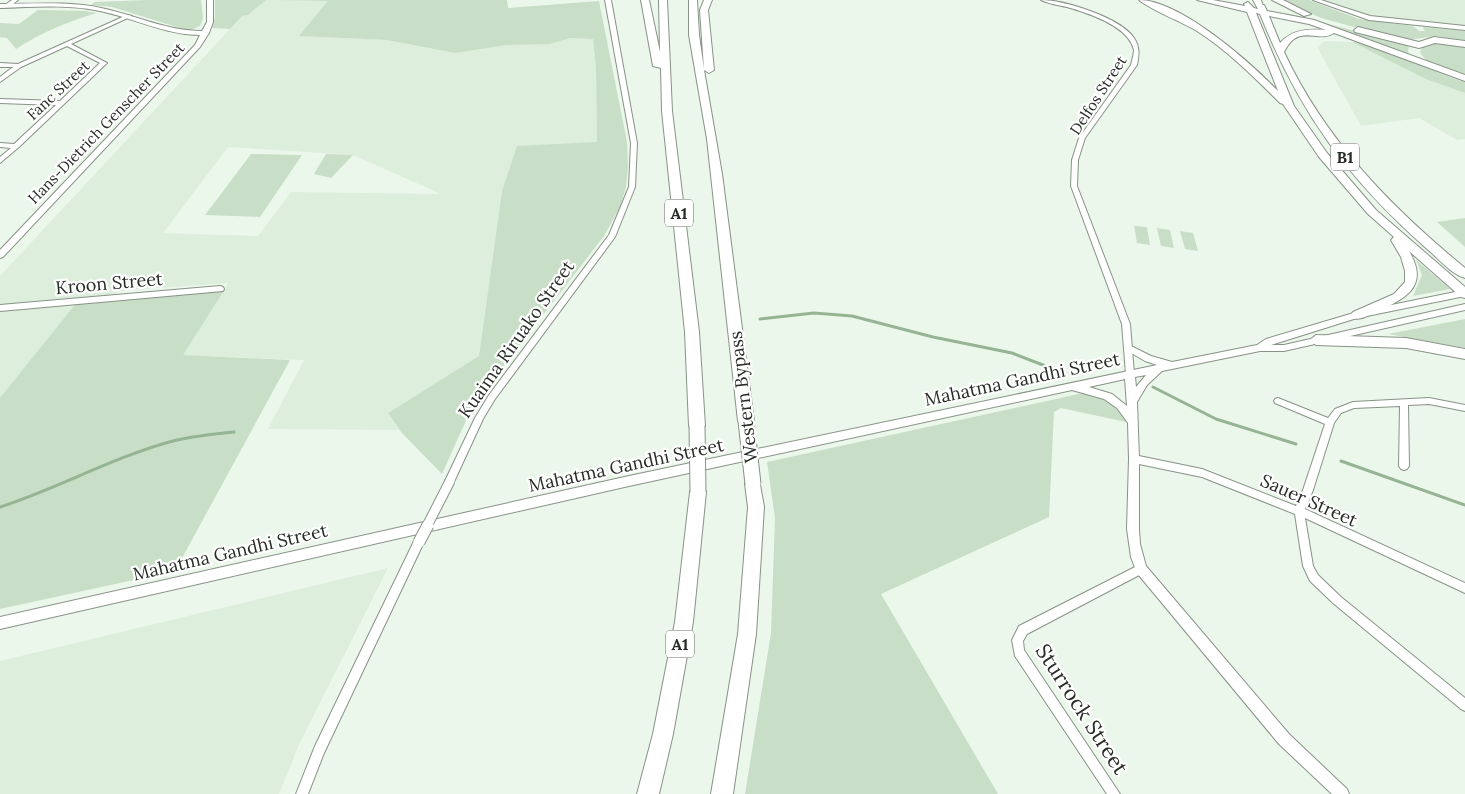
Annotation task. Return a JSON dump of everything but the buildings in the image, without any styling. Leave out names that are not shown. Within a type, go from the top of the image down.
[{"type":"highway","points":[[645,0],[667,112]]},
{"type":"highway","name":"A1","points":[[648,794],[663,734],[684,622],[698,492],[692,332],[667,112],[663,0]]},
{"type":"highway","name":"Western Bypass","points":[[693,0],[694,40],[708,113],[756,507],[747,634],[722,794]]},
{"type":"highway","points":[[708,0],[704,10],[712,101],[708,113]]},
{"type":"main road","name":"B1","points":[[1143,0],[1198,27],[1229,47],[1289,106],[1323,155],[1372,212],[1465,293]]},
{"type":"main road","points":[[1201,0],[1248,4]]},
{"type":"main road","points":[[1225,0],[1261,6],[1419,45],[1434,40],[1465,44]]},
{"type":"main road","points":[[1276,0],[1331,23]]},
{"type":"main road","points":[[1248,4],[1289,106]]},
{"type":"main road","name":"B1","points":[[1261,6],[1280,52],[1306,104],[1345,158],[1395,212],[1465,274]]},
{"type":"main road","points":[[1261,6],[1360,39],[1465,78]]},
{"type":"main road","points":[[1280,52],[1284,40],[1302,33],[1329,33],[1360,39]]},
{"type":"main road","points":[[1419,45],[1416,49],[1416,54],[1440,70]]},
{"type":"main road","points":[[1357,315],[1401,295],[1412,281],[1409,258],[1397,240],[1372,212]]},
{"type":"main road","points":[[1316,340],[1406,343],[1465,354]]},
{"type":"street","points":[[3,6],[15,0]]},
{"type":"street","name":"Hans-Dietrich Genscher Street","points":[[0,255],[193,52],[206,33],[211,17],[210,0]]},
{"type":"street","name":"Kuaima Riruako Street","points":[[302,794],[319,750],[479,418],[612,235],[630,192],[634,166],[634,144],[608,0]]},
{"type":"street","name":"Delfos Street","points":[[1044,0],[1101,16],[1122,30],[1138,50],[1138,57],[1134,65],[1082,138],[1075,160],[1074,186],[1123,315],[1129,348],[1130,374]]},
{"type":"street","points":[[1316,0],[1369,18],[1465,28]]},
{"type":"street","points":[[3,6],[89,7],[128,16],[175,32],[189,34],[206,33]]},
{"type":"street","points":[[0,80],[19,66],[128,16]]},
{"type":"street","name":"Fanc Street","points":[[0,162],[104,63],[68,45]]},
{"type":"street","points":[[0,65],[19,66]]},
{"type":"street","points":[[0,101],[63,103]]},
{"type":"street","points":[[0,145],[17,146]]},
{"type":"street","name":"Kroon Street","points":[[0,308],[220,289]]},
{"type":"street","name":"Mahatma Gandhi Street","points":[[1260,348],[1269,341],[1357,315],[1465,293]]},
{"type":"street","name":"Mahatma Gandhi Street","points":[[0,622],[553,498],[1067,387],[1260,348],[1284,348],[1465,306]]},
{"type":"street","points":[[1129,348],[1148,359],[1174,366]]},
{"type":"street","points":[[1132,401],[1144,382],[1160,368]]},
{"type":"street","points":[[1130,374],[1134,459],[1134,531],[1137,560],[1141,568],[1284,739],[1342,794]]},
{"type":"street","points":[[1067,387],[1110,396],[1122,405],[1132,421]]},
{"type":"street","points":[[1278,400],[1330,422]]},
{"type":"street","points":[[1465,408],[1429,401],[1353,405],[1338,412],[1330,422],[1308,490],[1299,511],[1308,566],[1314,578],[1337,600],[1465,705]]},
{"type":"street","points":[[1404,402],[1404,466]]},
{"type":"street","name":"Sauer Street","points":[[1134,459],[1202,473],[1299,511],[1465,588]]},
{"type":"street","name":"Sturrock Street","points":[[1114,794],[1019,652],[1017,640],[1023,630],[1141,568]]},
{"type":"shaded area","points":[[201,0],[203,18],[200,26],[191,30],[183,29],[112,7],[91,5],[95,2]]},
{"type":"shaded area","points":[[215,0],[266,0],[248,15],[242,16],[230,29],[212,28],[215,17]]},
{"type":"shaded area","points":[[266,0],[329,1],[300,36],[387,40],[455,53],[507,45],[550,44],[570,38],[593,39],[596,69],[597,142],[502,191],[479,356],[388,413],[399,430],[268,429],[304,360],[182,355],[228,283],[119,291],[0,398],[0,276],[242,16],[248,15]],"holes":[[[228,147],[353,155],[441,194],[291,192],[258,236],[163,233]]]},
{"type":"shaded area","points":[[266,0],[507,0],[508,8],[599,1],[627,142],[628,167],[626,187],[620,207],[604,236],[483,393],[468,416],[442,474],[401,432],[388,413],[479,356],[502,191],[517,146],[597,142],[596,69],[593,39],[570,38],[550,44],[507,45],[455,53],[387,40],[299,36],[328,1]]},
{"type":"shaded area","points":[[1280,0],[1309,0],[1359,19],[1413,26],[1419,31],[1425,31],[1424,27],[1465,31],[1465,40],[1435,36],[1409,40],[1321,18]]},
{"type":"shaded area","points":[[1324,0],[1465,0],[1465,26],[1364,15]]},
{"type":"shaded area","points":[[38,10],[97,13],[55,28],[16,49],[7,38],[0,37],[0,23],[19,24]]},
{"type":"shaded area","points":[[1276,11],[1409,45],[1408,52],[1413,59],[1333,26]]},
{"type":"shaded area","points":[[1325,41],[1352,42],[1439,83],[1465,93],[1465,139],[1457,140],[1419,118],[1361,126],[1317,47]]},
{"type":"shaded area","points":[[1352,42],[1375,46],[1465,82],[1465,93],[1426,79]]},
{"type":"shaded area","points":[[1437,42],[1465,46],[1465,76],[1427,61],[1420,53],[1422,47]]},
{"type":"shaded area","points":[[251,154],[302,155],[260,217],[205,215]]},
{"type":"shaded area","points":[[326,154],[353,155],[331,178],[314,174]]},
{"type":"shaded area","points":[[1465,218],[1465,247],[1437,222]]},
{"type":"shaded area","points":[[1134,226],[1147,227],[1150,245],[1137,243]]},
{"type":"shaded area","points":[[1157,228],[1170,230],[1174,248],[1161,246]]},
{"type":"shaded area","points":[[1180,231],[1193,233],[1198,251],[1185,249]]},
{"type":"shaded area","points":[[1416,260],[1450,289],[1413,296],[1422,275]]},
{"type":"shaded area","points":[[225,289],[183,355],[290,360],[175,571],[0,609],[0,398],[78,301]]},
{"type":"shaded area","points":[[1465,319],[1465,348],[1388,334]]},
{"type":"shaded area","points":[[1083,393],[1104,398],[1115,404],[1120,409],[1126,422],[1061,408],[1054,412],[1049,517],[881,594],[998,794],[745,794],[771,633],[775,518],[767,462]]},
{"type":"shaded area","points":[[388,568],[298,747],[279,794],[0,794],[0,661]]},
{"type":"waterway","points":[[760,319],[814,313],[852,316],[933,337],[1012,353],[1056,370]]},
{"type":"waterway","points":[[1153,387],[1216,419],[1296,444]]},
{"type":"waterway","points":[[0,507],[129,455],[173,441],[234,432]]},
{"type":"waterway","points":[[1341,461],[1465,505]]}]
